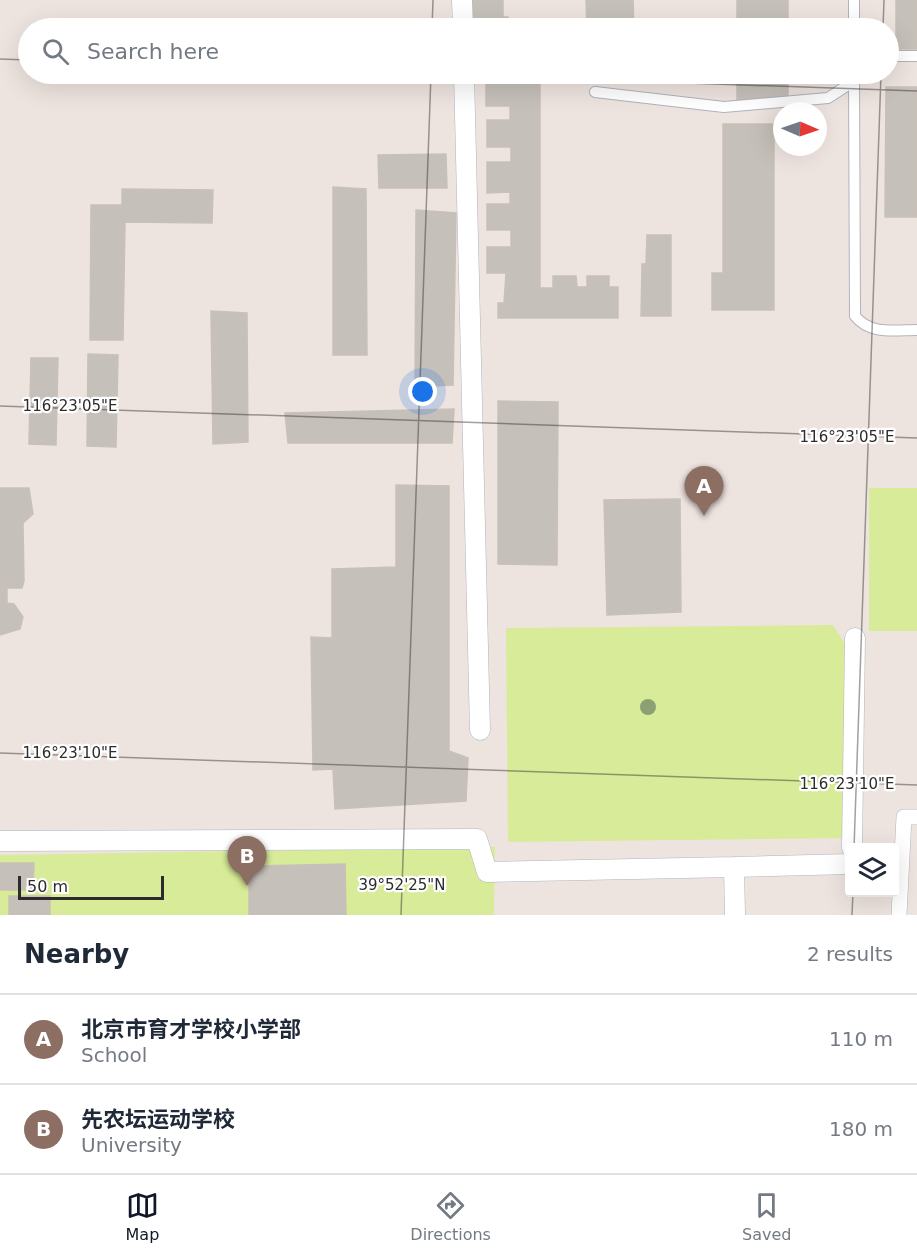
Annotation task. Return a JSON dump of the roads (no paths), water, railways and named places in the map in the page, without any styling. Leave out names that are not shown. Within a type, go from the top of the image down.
[{"type":"street","points":[[462,0],[463,18]]},
{"type":"street","points":[[464,84],[480,730]]},
{"type":"street","points":[[852,843],[855,638]]},
{"type":"street","points":[[899,915],[904,817],[917,818]]},
{"type":"street","points":[[0,841],[477,839],[486,872],[845,864]]},
{"type":"street","points":[[734,867],[735,915]]},
{"type":"lane","points":[[854,0],[854,18]]},
{"type":"lane","points":[[899,56],[917,56]]},
{"type":"lane","points":[[595,92],[724,107],[828,98],[845,84]]},
{"type":"lane","points":[[854,84],[855,316],[862,325],[875,330],[917,330]]},
{"type":"place","name":"北京市育才学校小学部","points":[[704,516]]},
{"type":"place","name":"先农坛运动学校","points":[[247,886]]}]
